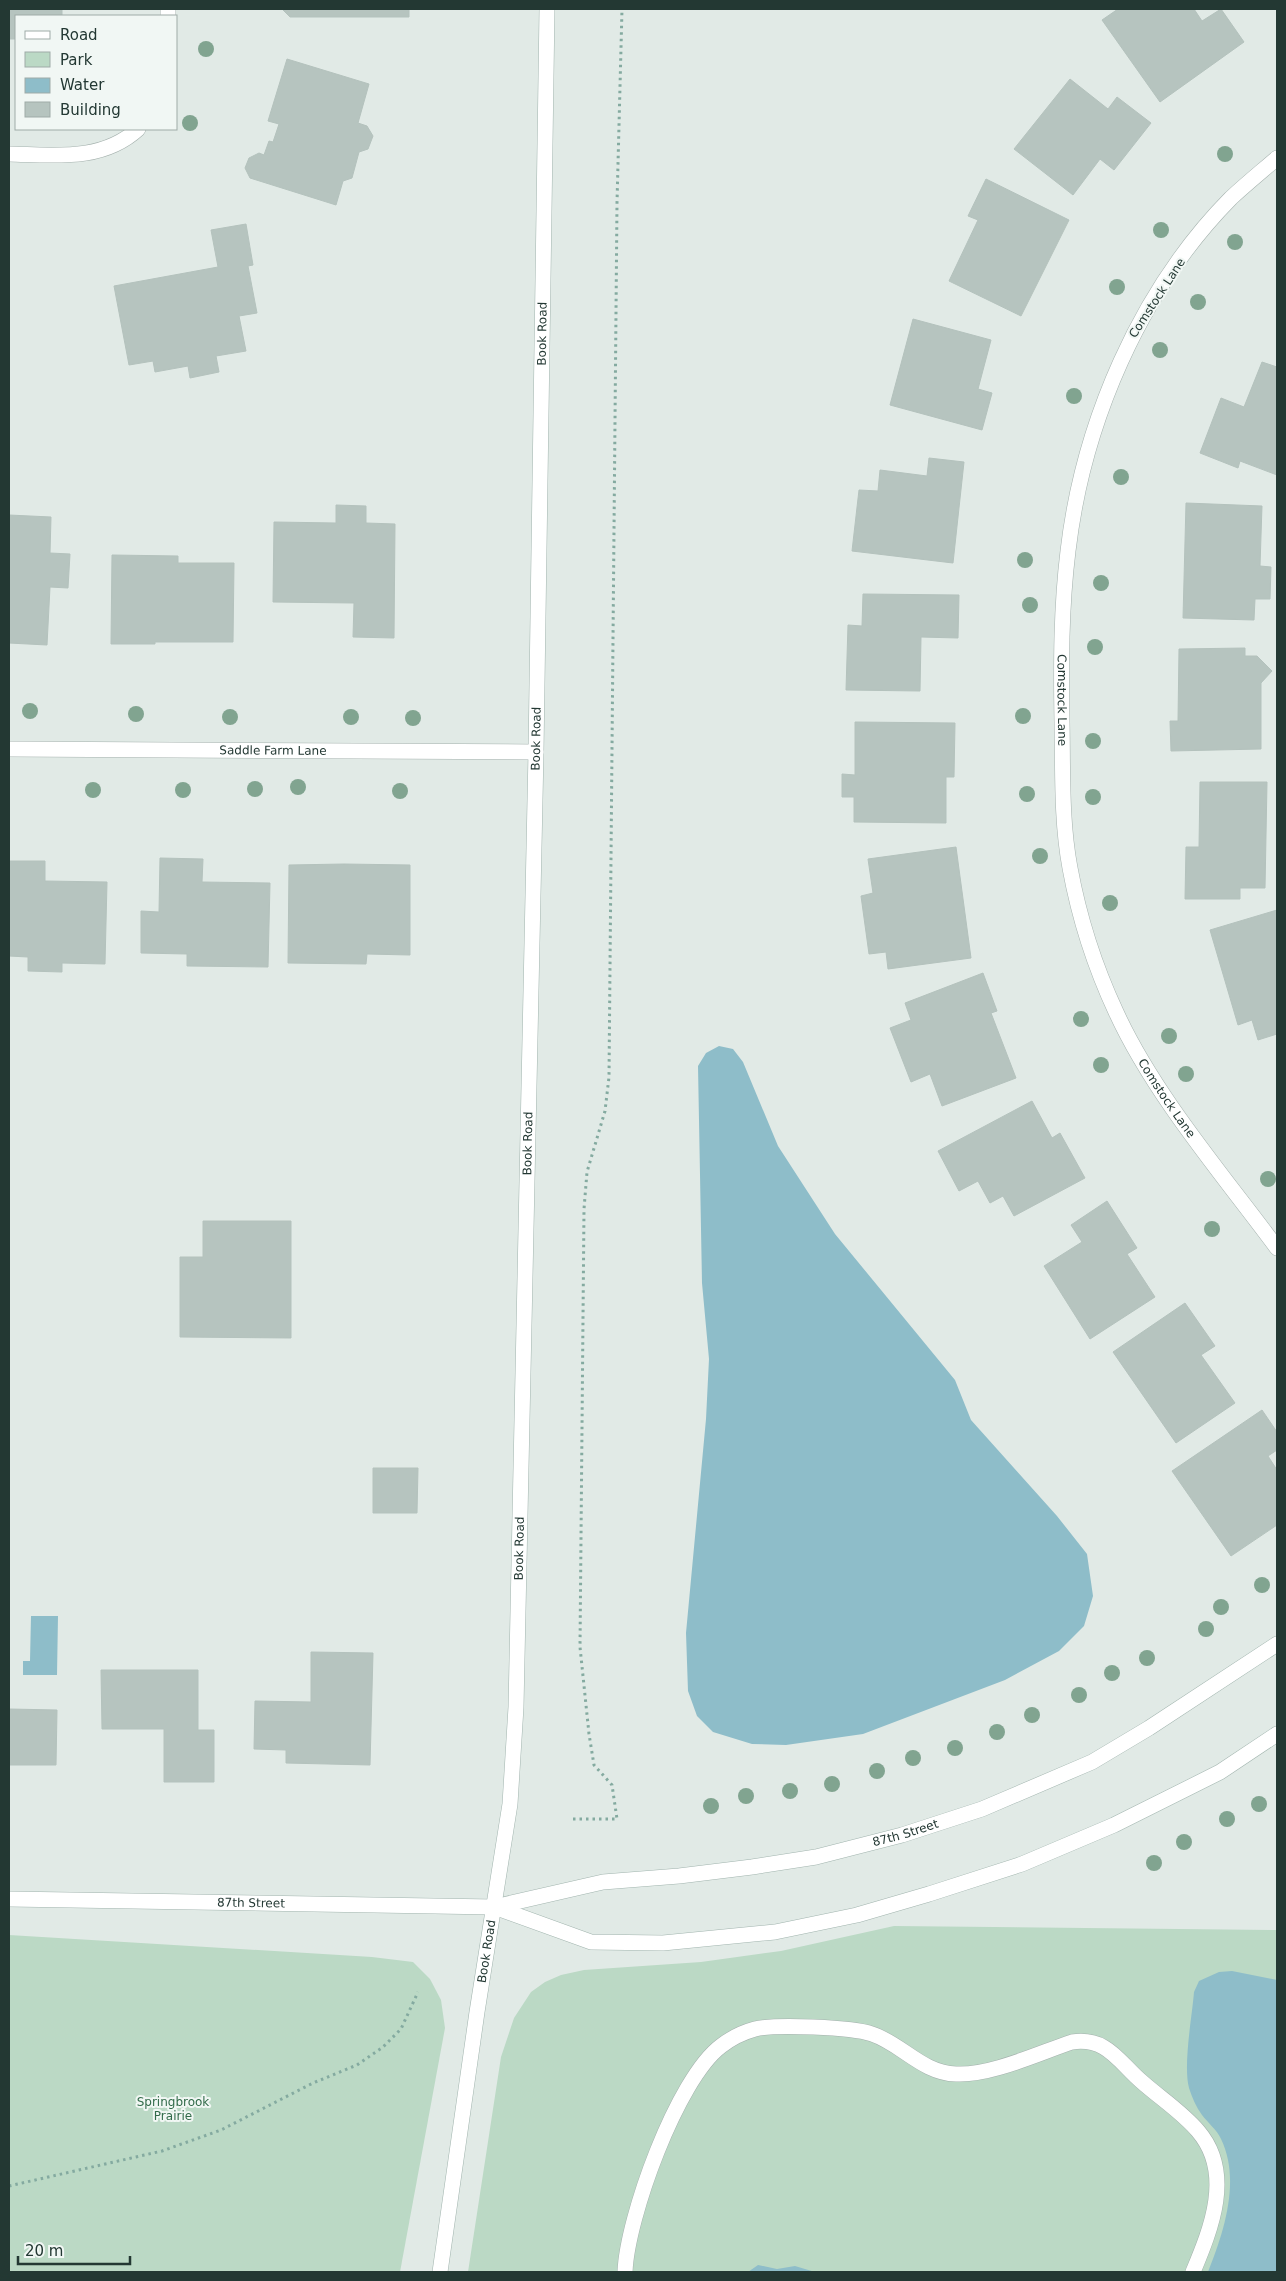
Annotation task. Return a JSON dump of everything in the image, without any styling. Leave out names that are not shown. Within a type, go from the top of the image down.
[{"type":"street","name":"Book Road","points":[[440,2272],[510,1804],[516,1707],[536,752],[547,9]]},
{"type":"street","points":[[9,154],[87,154],[119,144],[137,130]]},
{"type":"street","name":"Comstock Lane","points":[[1277,158],[1232,198],[1194,240],[1156,296],[1127,345],[1099,419],[1082,473],[1068,550],[1061,635],[1064,812],[1068,857],[1081,914],[1096,963],[1116,1013],[1149,1074],[1277,1248]]},
{"type":"street","name":"Saddle Farm Lane","points":[[9,749],[536,752]]},
{"type":"street","name":"87th Street","points":[[9,1900],[494,1908],[603,1882],[706,1873],[816,1856],[902,1835],[973,1812],[1092,1762],[1157,1723],[1277,1644]]},
{"type":"street","name":"87th Street","points":[[494,1908],[591,1942],[663,1943],[775,1932],[857,1914],[929,1894],[1022,1864],[1114,1826],[1220,1772],[1277,1734]]},
{"type":"street","points":[[625,2272],[630,2234],[641,2195],[661,2144],[690,2084],[708,2059],[721,2046],[754,2029],[773,2026],[857,2031],[872,2034],[885,2040],[919,2063],[943,2073],[957,2074],[989,2070],[1072,2042],[1085,2040],[1106,2048],[1193,2126],[1209,2147],[1218,2184],[1216,2204],[1205,2245],[1193,2272]]},
{"type":"path","points":[[573,1819],[617,1819],[612,1785],[594,1765],[588,1734],[580,1647],[580,1571],[584,1209],[588,1172],[605,1111],[609,1077],[617,203],[622,9]]},
{"type":"path","points":[[9,2186],[162,2151],[221,2130],[313,2083],[357,2065],[383,2048],[401,2029],[418,1992]]},
{"type":"green space","points":[[894,1926],[1277,1930],[1277,2272],[468,2272],[501,2057],[514,2018],[531,1992],[545,1982],[561,1975],[584,1970],[701,1962],[781,1951]]},
{"type":"green space","name":"Springbrook Prairie","points":[[9,1935],[372,1957],[413,1962],[430,1979],[441,2000],[445,2028],[400,2272],[9,2272]]},
{"type":"water","points":[[719,1046],[733,1049],[743,1062],[778,1146],[835,1234],[955,1380],[971,1420],[1057,1516],[1087,1554],[1093,1596],[1084,1626],[1059,1651],[1005,1680],[863,1734],[786,1745],[752,1744],[713,1732],[697,1716],[688,1691],[686,1633],[706,1419],[709,1359],[702,1283],[698,1066],[706,1053]]},
{"type":"water","points":[[31,1616],[58,1616],[57,1675],[23,1675],[23,1661],[30,1661]]},
{"type":"water","points":[[1232,1971],[1277,1980],[1277,2272],[1208,2272],[1220,2240],[1228,2206],[1230,2171],[1221,2139],[1194,2102],[1187,2078],[1187,2054],[1194,1992],[1199,1981],[1219,1972]]},
{"type":"water","points":[[758,2265],[777,2269],[795,2266],[815,2272],[748,2272]]},
{"type":"building","points":[[9,9],[62,9],[62,15],[15,15],[15,39],[9,39]]},
{"type":"building","points":[[282,9],[409,9],[409,17],[290,17]]},
{"type":"building","points":[[1118,9],[1194,9],[1202,21],[1221,9],[1244,42],[1160,102],[1102,20]]},
{"type":"building","points":[[287,59],[369,84],[358,123],[367,126],[373,136],[368,149],[359,152],[352,178],[343,181],[336,205],[250,178],[245,168],[249,158],[259,153],[264,155],[269,141],[273,142],[279,124],[268,121]]},
{"type":"building","points":[[1070,79],[1108,109],[1117,97],[1151,123],[1114,170],[1100,159],[1073,195],[1014,149]]},
{"type":"building","points":[[986,179],[1069,220],[1021,316],[949,281],[978,220],[968,216]]},
{"type":"building","points":[[246,224],[253,265],[248,266],[257,313],[239,316],[246,351],[216,356],[219,372],[190,378],[188,366],[155,372],[153,361],[129,365],[114,286],[218,267],[211,230]]},
{"type":"building","points":[[913,319],[991,340],[978,389],[992,393],[982,430],[890,405]]},
{"type":"building","points":[[1262,362],[1277,367],[1277,475],[1240,461],[1238,468],[1200,453],[1221,398],[1244,407]]},
{"type":"building","points":[[929,458],[964,462],[953,563],[852,551],[859,490],[878,491],[880,470],[927,476]]},
{"type":"building","points":[[1186,503],[1262,506],[1260,566],[1271,567],[1270,599],[1255,599],[1254,620],[1183,618]]},
{"type":"building","points":[[336,505],[366,506],[366,523],[395,524],[394,638],[353,637],[354,603],[273,602],[274,522],[336,523]]},
{"type":"building","points":[[9,515],[51,517],[50,553],[70,554],[68,588],[50,587],[47,645],[9,643]]},
{"type":"building","points":[[112,555],[178,556],[178,563],[234,563],[233,642],[111,644]]},
{"type":"building","points":[[863,594],[959,595],[958,638],[921,637],[920,691],[846,690],[848,625],[862,626]]},
{"type":"building","points":[[1245,648],[1245,656],[1257,656],[1272,671],[1261,683],[1261,749],[1171,751],[1170,721],[1178,721],[1179,649]]},
{"type":"building","points":[[855,722],[955,723],[954,777],[946,777],[946,823],[854,822],[854,797],[842,797],[842,774],[855,775]]},
{"type":"building","points":[[1200,782],[1267,782],[1265,888],[1240,888],[1240,899],[1185,899],[1186,847],[1199,847]]},
{"type":"building","points":[[956,847],[971,958],[888,969],[886,952],[869,954],[861,896],[873,893],[868,859]]},
{"type":"building","points":[[160,858],[203,859],[202,882],[270,883],[268,967],[187,966],[187,954],[141,953],[141,911],[159,912]]},
{"type":"building","points":[[9,861],[45,861],[45,881],[107,882],[105,964],[62,963],[62,972],[28,971],[28,957],[9,956]]},
{"type":"building","points":[[289,865],[410,865],[410,955],[367,954],[366,964],[288,963]]},
{"type":"building","points":[[1277,910],[1277,1034],[1258,1040],[1252,1020],[1238,1025],[1210,930]]},
{"type":"building","points":[[983,973],[997,1011],[991,1013],[1016,1078],[942,1106],[930,1074],[911,1082],[890,1028],[911,1020],[905,1003]]},
{"type":"building","points":[[1032,1101],[1052,1138],[1060,1133],[1085,1178],[1014,1216],[1003,1196],[990,1203],[978,1181],[959,1191],[938,1151]]},
{"type":"building","points":[[1107,1201],[1137,1248],[1127,1254],[1155,1297],[1090,1339],[1044,1266],[1082,1242],[1071,1225]]},
{"type":"building","points":[[203,1221],[291,1221],[291,1338],[180,1337],[180,1257],[203,1257]]},
{"type":"building","points":[[1185,1303],[1215,1346],[1201,1355],[1235,1403],[1176,1443],[1113,1352]]},
{"type":"building","points":[[1262,1410],[1277,1432],[1277,1450],[1268,1456],[1277,1470],[1277,1525],[1231,1556],[1172,1471]]},
{"type":"building","points":[[373,1468],[418,1468],[417,1513],[373,1513]]},
{"type":"building","points":[[311,1652],[373,1653],[370,1765],[286,1763],[286,1750],[254,1749],[255,1701],[311,1702]]},
{"type":"building","points":[[101,1670],[198,1670],[198,1730],[214,1730],[214,1782],[164,1782],[164,1729],[102,1729]]},
{"type":"building","points":[[9,1709],[57,1710],[56,1765],[9,1765]]}]
